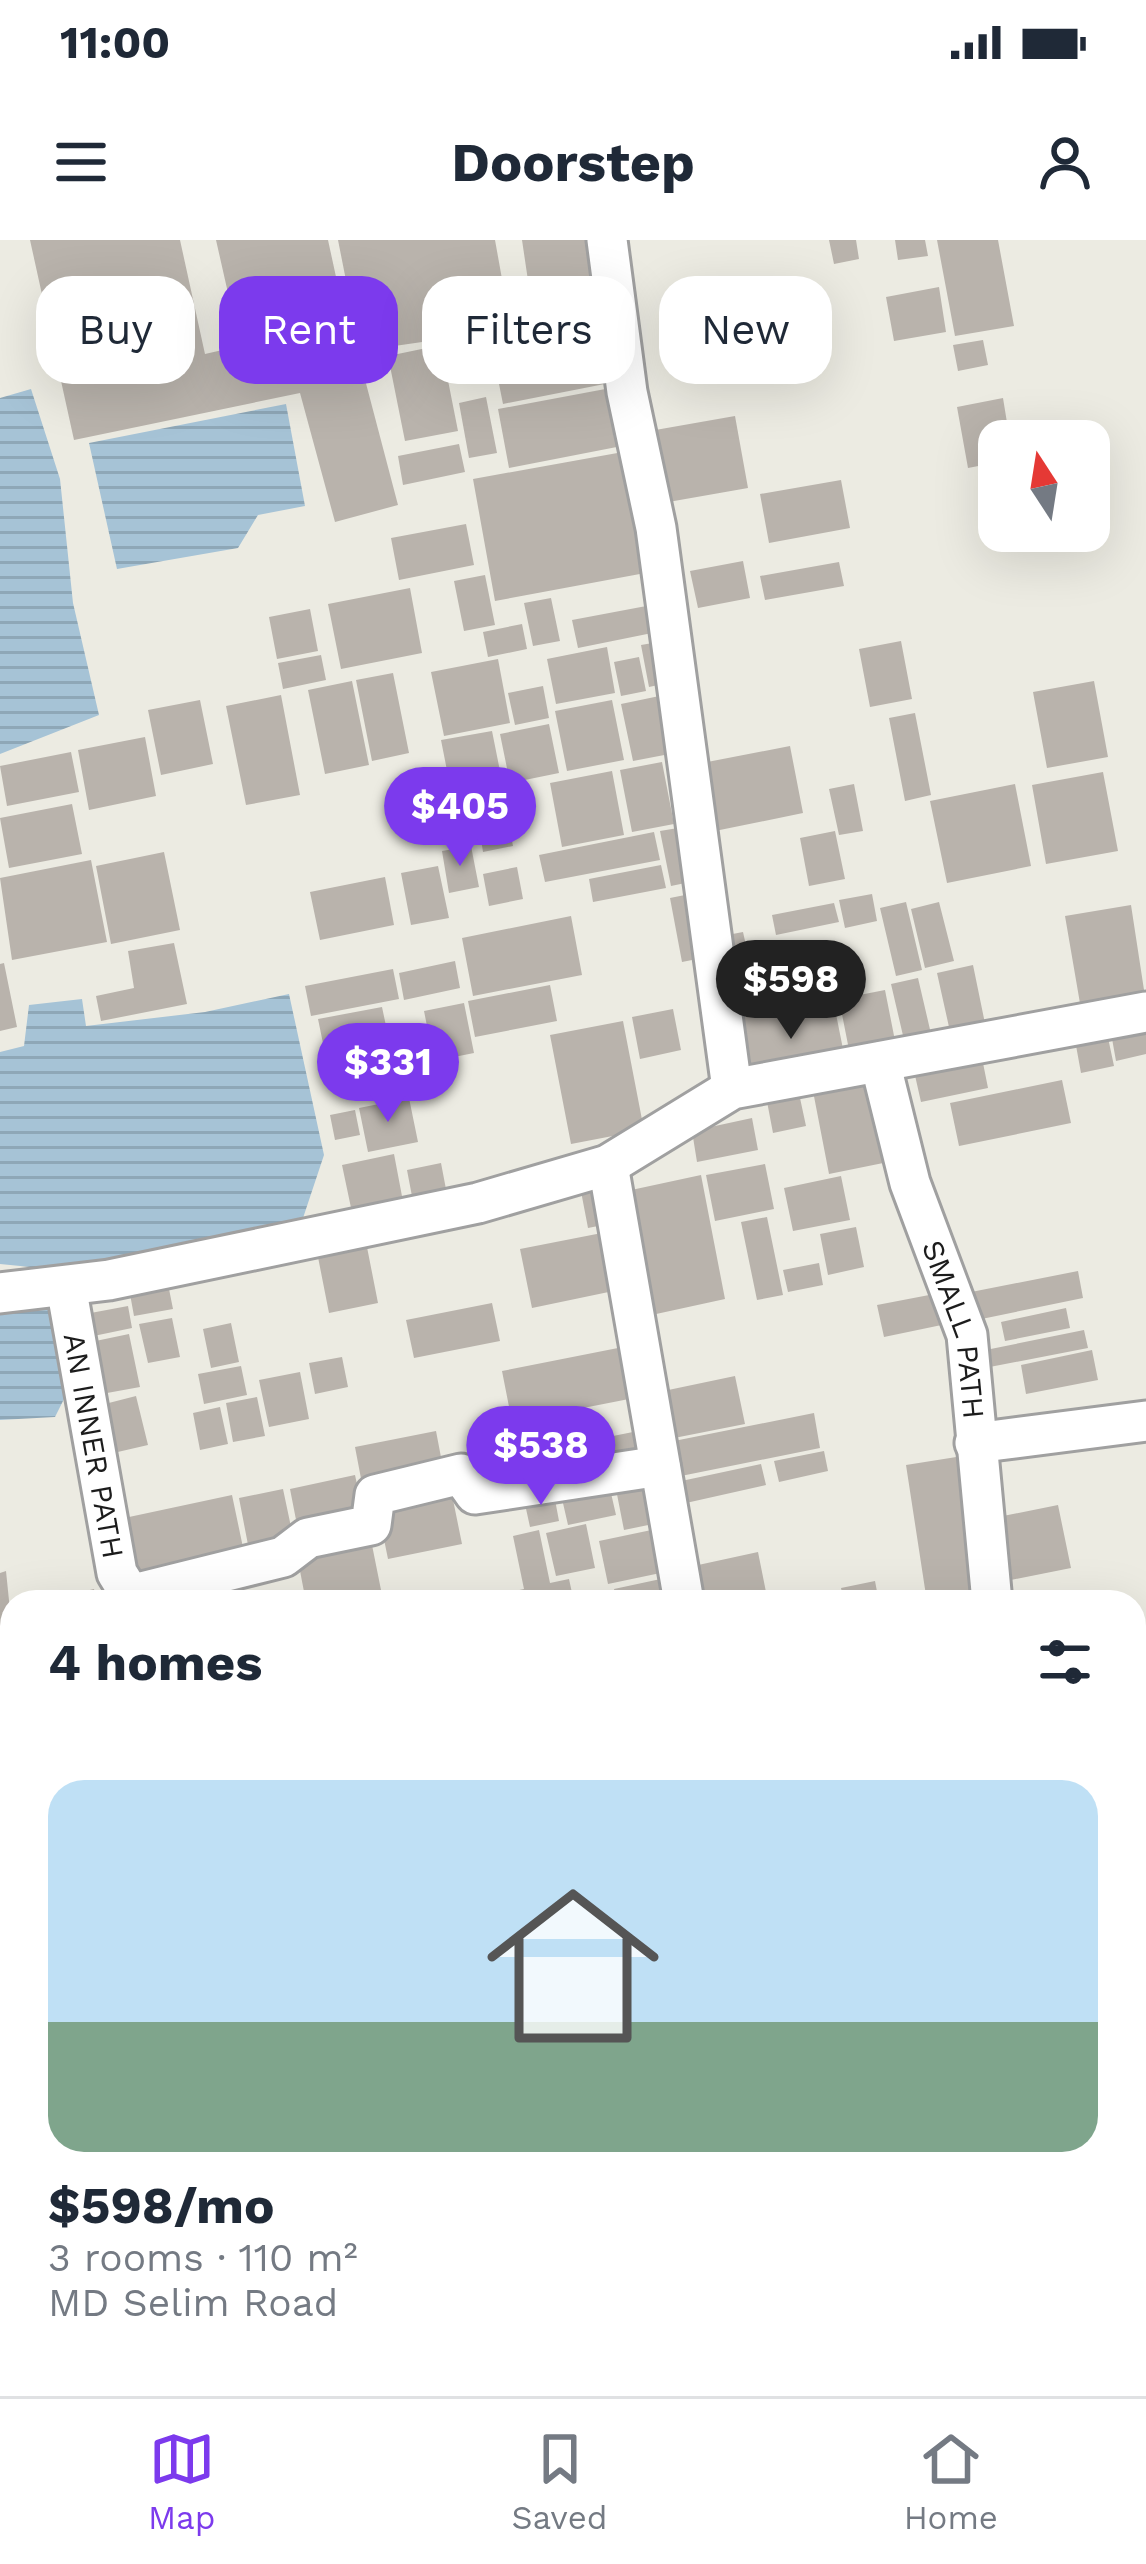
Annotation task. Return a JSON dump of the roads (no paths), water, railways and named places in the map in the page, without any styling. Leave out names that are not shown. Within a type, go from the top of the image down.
[{"type":"street","points":[[607,240],[627,392],[656,528],[732,1089]]},
{"type":"street","points":[[0,1294],[66,1286],[379,1226],[608,1165],[732,1089],[1146,1012]]},
{"type":"street","name":"SMALL PATH","points":[[880,1062],[910,1184],[967,1335],[991,1590]]},
{"type":"street","points":[[608,1165],[681,1590]]},
{"type":"street","name":"AN INNER PATH","points":[[66,1286],[117,1573],[129,1590]]},
{"type":"street","points":[[975,1443],[1146,1421]]},
{"type":"street","points":[[164,1590],[283,1557],[308,1538],[371,1525],[375,1495],[461,1474],[475,1494],[660,1466]]},
{"type":"water","points":[[31,389],[60,479],[73,603],[99,715],[0,754],[0,398]]},
{"type":"water","points":[[286,404],[305,506],[258,515],[238,548],[117,569],[89,443]]},
{"type":"water","points":[[289,994],[324,1155],[303,1218],[61,1270],[0,1264],[0,1052],[24,1046],[29,1005],[82,999],[86,1026],[205,1012]]},
{"type":"water","points":[[57,1302],[71,1385],[55,1417],[0,1420],[0,1312]]}]
